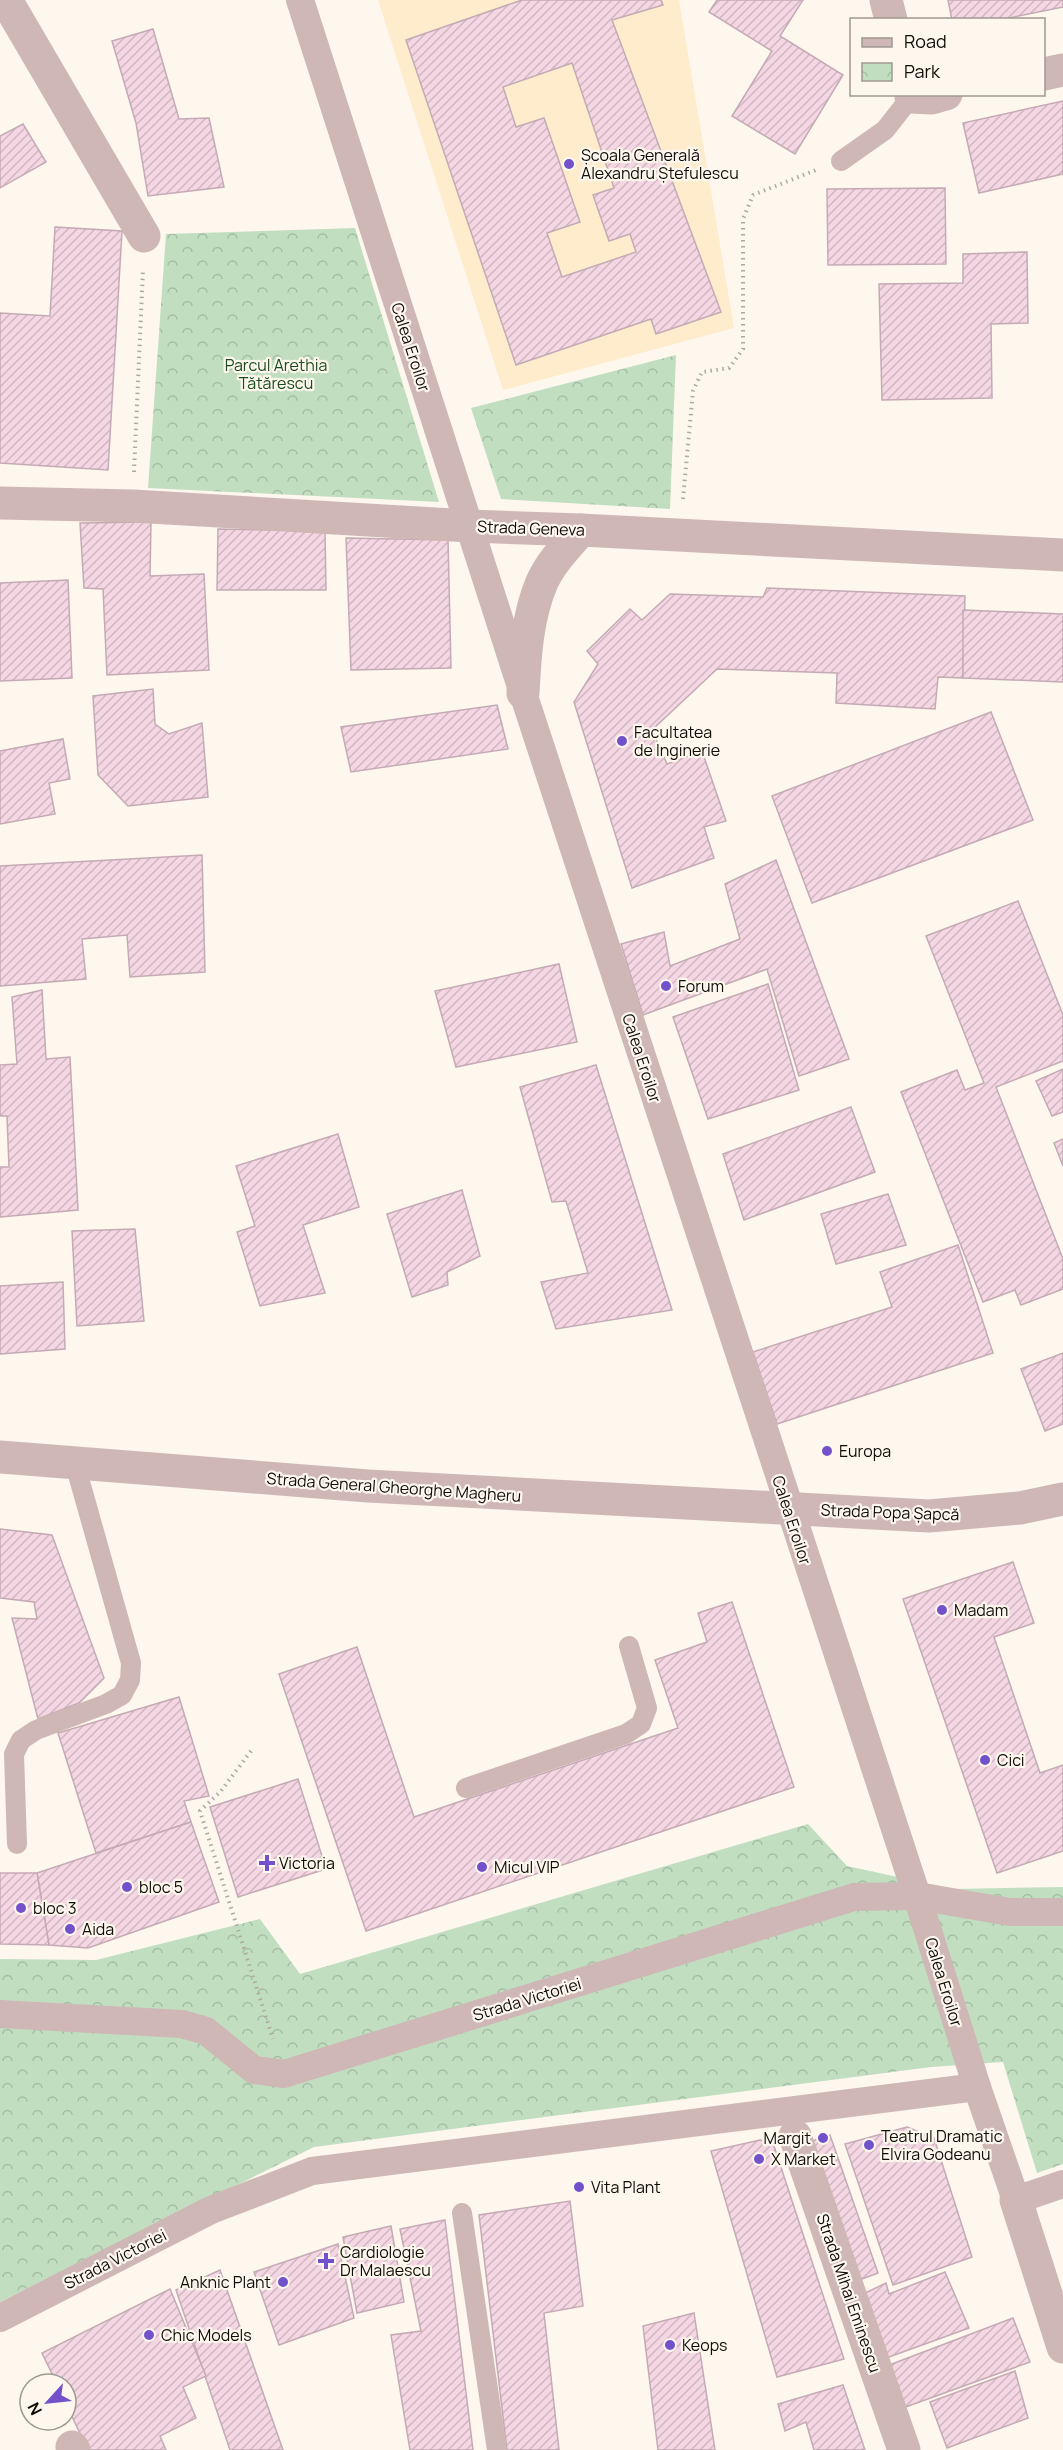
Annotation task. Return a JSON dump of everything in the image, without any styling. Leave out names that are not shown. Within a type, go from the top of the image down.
[{"type":"street","points":[[6,0],[144,236]]},
{"type":"street","name":"Calea Eroilor","points":[[300,0],[523,693],[1063,2347]]},
{"type":"street","points":[[886,0],[890,18]]},
{"type":"street","points":[[1045,74],[1063,70]]},
{"type":"street","points":[[911,96],[932,98],[939,96]]},
{"type":"street","name":"Strada Geneva","points":[[0,503],[133,506],[469,526],[1063,555]]},
{"type":"street","name":"Calea Eroilor","points":[[523,693],[525,654],[532,611],[543,582],[559,555],[581,530]]},
{"type":"street","name":"Strada General Gheorghe Magheru","points":[[0,1457],[368,1486],[788,1508]]},
{"type":"street","name":"Strada Popa Șapcă","points":[[788,1508],[929,1516],[1000,1511],[1063,1499]]},
{"type":"street","name":"Strada Victoriei","points":[[0,2014],[182,2024],[206,2031],[254,2070],[284,2074],[854,1897],[917,1896],[1010,1912],[1063,1912]]},
{"type":"street","name":"Strada Victoriei","points":[[0,2318],[211,2210],[312,2170],[977,2087]]},
{"type":"street","name":"Strada Mihai Eminescu","points":[[795,2136],[904,2450]]},
{"type":"street","points":[[1016,2200],[1063,2184]]},
{"type":"lane","points":[[841,161],[885,130],[911,96]]},
{"type":"lane","points":[[17,1844],[14,1754],[21,1740],[36,1730],[106,1704],[122,1695],[130,1680],[131,1663],[75,1464]]},
{"type":"lane","points":[[466,1788],[626,1734],[641,1724],[647,1708],[629,1646]]},
{"type":"lane","points":[[462,2213],[497,2450]]},
{"type":"path","points":[[682,506],[693,391],[702,372],[729,368],[743,349],[744,219],[753,195],[841,161]]},
{"type":"path","points":[[133,506],[144,236]]},
{"type":"path","points":[[251,1751],[221,1791],[200,1811],[284,2074]]},
{"type":"shaded area","name":"Școala Generală Alexandru Ștefulescu","points":[[378,0],[679,0],[734,328],[503,390]]},
{"type":"green space","name":"Parcul Arethia Tătărescu","points":[[355,228],[439,502],[148,488],[166,234]]},
{"type":"green space","points":[[676,355],[670,509],[501,499],[471,408]]},
{"type":"green space","points":[[808,1824],[847,1866],[953,1889],[1063,1887],[1063,2164],[1037,2173],[1003,2062],[931,2067],[314,2147],[0,2302],[0,1959],[96,1960],[260,1919],[300,1974]]},
{"type":"building","name":"Școala Generală Alexandru Ștefulescu","points":[[522,0],[661,0],[663,5],[612,20],[721,312],[656,334],[651,319],[516,365],[406,40]],"holes":[[[572,63],[614,188],[593,195],[609,241],[630,234],[636,252],[562,277],[547,233],[580,222],[544,118],[516,127],[503,87]]]},
{"type":"building","points":[[717,0],[803,0],[780,36],[843,75],[795,154],[732,116],[772,51],[709,12]]},
{"type":"building","points":[[948,0],[1063,0],[1063,7],[1009,18],[952,18]]},
{"type":"building","points":[[153,29],[179,119],[209,118],[224,187],[148,196],[136,123],[112,41]]},
{"type":"building","points":[[1063,101],[1063,174],[979,193],[963,123]]},
{"type":"building","points":[[23,124],[46,162],[0,188],[0,136]]},
{"type":"building","points":[[945,188],[946,264],[828,265],[827,189]]},
{"type":"building","points":[[55,227],[122,231],[108,470],[0,463],[0,313],[50,316]]},
{"type":"building","points":[[1027,252],[1028,323],[991,324],[992,398],[882,400],[879,284],[963,283],[963,254]]},
{"type":"building","points":[[151,522],[150,576],[204,574],[209,670],[107,675],[103,589],[84,588],[80,523]]},
{"type":"building","points":[[218,529],[325,531],[326,590],[217,590]]},
{"type":"building","points":[[346,538],[448,540],[451,668],[351,670]]},
{"type":"building","points":[[68,580],[72,678],[0,681],[0,583]]},
{"type":"building","name":"Facultatea de Inginerie","points":[[767,588],[965,596],[963,678],[938,677],[935,709],[836,703],[837,673],[717,669],[652,730],[667,764],[702,751],[726,821],[704,827],[714,858],[632,888],[574,702],[598,664],[587,651],[630,609],[642,620],[670,594],[763,597]]},
{"type":"building","points":[[963,610],[1063,614],[1063,682],[963,678]]},
{"type":"building","points":[[153,689],[155,724],[169,734],[202,723],[208,797],[128,806],[98,775],[93,696]]},
{"type":"building","points":[[497,705],[508,749],[351,772],[341,727]]},
{"type":"building","points":[[991,712],[1033,820],[812,903],[772,796]]},
{"type":"building","points":[[63,739],[70,779],[49,783],[55,814],[0,824],[0,751]]},
{"type":"building","points":[[202,855],[205,972],[130,977],[127,935],[82,939],[86,979],[0,986],[0,866]]},
{"type":"building","points":[[776,860],[849,1059],[799,1076],[767,969],[643,1015],[621,944],[664,932],[670,966],[740,939],[725,884]]},
{"type":"building","points":[[1018,901],[1063,1015],[1063,1061],[996,1087],[1063,1259],[1063,1289],[1021,1305],[1015,1290],[983,1302],[901,1092],[957,1070],[965,1090],[984,1083],[926,936]]},
{"type":"building","points":[[559,964],[577,1042],[456,1067],[435,991]]},
{"type":"building","points":[[768,984],[799,1090],[708,1119],[673,1017]]},
{"type":"building","points":[[42,990],[46,1059],[70,1057],[78,1210],[0,1217],[0,1167],[9,1167],[7,1116],[0,1116],[0,1065],[17,1064],[12,997]]},
{"type":"building","points":[[596,1065],[672,1310],[556,1329],[541,1282],[588,1273],[566,1201],[552,1202],[520,1087]]},
{"type":"building","points":[[1063,1069],[1063,1112],[1052,1116],[1036,1081]]},
{"type":"building","points":[[851,1107],[875,1172],[744,1220],[723,1154]]},
{"type":"building","points":[[338,1134],[359,1207],[303,1225],[325,1293],[260,1306],[237,1232],[255,1226],[236,1166]]},
{"type":"building","points":[[1063,1139],[1063,1166],[1054,1143]]},
{"type":"building","points":[[462,1190],[480,1256],[447,1272],[448,1285],[412,1297],[387,1214]]},
{"type":"building","points":[[888,1194],[906,1245],[836,1264],[821,1214]]},
{"type":"building","points":[[135,1229],[144,1321],[77,1326],[72,1231]]},
{"type":"building","points":[[958,1245],[993,1353],[777,1424],[753,1352],[892,1307],[880,1272]]},
{"type":"building","points":[[63,1282],[65,1349],[0,1354],[0,1286]]},
{"type":"building","points":[[1063,1353],[1063,1424],[1045,1431],[1021,1369]]},
{"type":"building","points":[[0,1529],[52,1535],[104,1678],[79,1703],[38,1719],[12,1618],[37,1619],[34,1602],[0,1598]]},
{"type":"building","points":[[1013,1562],[1034,1623],[994,1637],[1040,1773],[1063,1765],[1063,1851],[997,1873],[903,1599]]},
{"type":"building","points":[[732,1602],[794,1787],[366,1931],[279,1674],[357,1647],[414,1817],[678,1728],[655,1660],[707,1642],[698,1613]]},
{"type":"building","points":[[179,1697],[209,1796],[184,1801],[191,1822],[96,1853],[58,1733]]},
{"type":"building","points":[[298,1779],[326,1869],[238,1897],[210,1807]]},
{"type":"building","name":"bloc 5","points":[[191,1822],[219,1902],[88,1948],[49,1945],[37,1873]]},
{"type":"building","name":"bloc 3","points":[[0,1873],[37,1873],[49,1945],[0,1944]]},
{"type":"building","points":[[907,2127],[934,2138],[972,2257],[893,2285],[845,2144]]},
{"type":"building","points":[[830,2135],[878,2273],[854,2282],[804,2144]]},
{"type":"building","points":[[760,2140],[773,2143],[844,2359],[777,2377],[711,2151]]},
{"type":"building","points":[[570,2201],[583,2306],[544,2313],[559,2450],[507,2450],[479,2215]]},
{"type":"building","points":[[445,2220],[473,2450],[410,2450],[391,2335],[421,2331],[400,2229]]},
{"type":"building","points":[[391,2226],[404,2302],[357,2313],[343,2237]]},
{"type":"building","points":[[338,2244],[354,2318],[279,2345],[254,2272]]},
{"type":"building","points":[[220,2270],[283,2450],[230,2450],[176,2290]]},
{"type":"building","points":[[945,2272],[969,2328],[878,2361],[857,2297],[886,2283],[889,2294]]},
{"type":"building","points":[[170,2289],[206,2376],[183,2387],[196,2418],[160,2436],[166,2450],[88,2450],[78,2429],[78,2372],[51,2372],[42,2353]]},
{"type":"building","points":[[694,2313],[715,2450],[658,2450],[643,2326]]},
{"type":"building","points":[[1013,2318],[1030,2362],[900,2409],[884,2367]]},
{"type":"building","points":[[1015,2371],[1028,2418],[947,2448],[930,2402]]},
{"type":"building","points":[[843,2385],[865,2450],[814,2450],[806,2422],[785,2431],[778,2404]]},
{"type":"place","name":"Școala Generală Alexandru Ștefulescu","points":[[569,164]]},
{"type":"place","name":"Facultatea de Inginerie","points":[[622,741]]},
{"type":"place","name":"Forum","points":[[666,986]]},
{"type":"place","name":"Europa","points":[[827,1451]]},
{"type":"place","name":"Madam","points":[[942,1610]]},
{"type":"place","name":"Cici","points":[[985,1760]]},
{"type":"place","name":"Victoria","points":[[267,1863]]},
{"type":"place","name":"Micul VIP","points":[[482,1867]]},
{"type":"place","name":"bloc 5","points":[[127,1887]]},
{"type":"place","name":"bloc 3","points":[[21,1908]]},
{"type":"place","name":"Aida","points":[[70,1929]]},
{"type":"place","name":"Margit","points":[[823,2138]]},
{"type":"place","name":"Teatrul Dramatic Elvira Godeanu","points":[[869,2145]]},
{"type":"place","name":"X Market","points":[[759,2159]]},
{"type":"place","name":"Vita Plant","points":[[579,2187]]},
{"type":"place","name":"Cardiologie Dr Malaescu","points":[[326,2261]]},
{"type":"place","name":"Anknic Plant","points":[[283,2282]]},
{"type":"place","name":"Chic Models","points":[[149,2335]]},
{"type":"place","name":"Keops","points":[[670,2345]]}]
